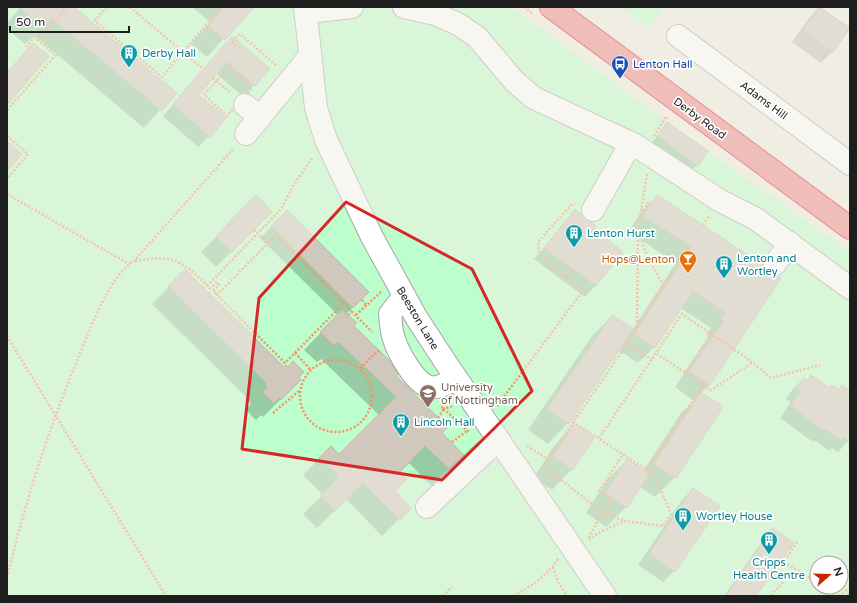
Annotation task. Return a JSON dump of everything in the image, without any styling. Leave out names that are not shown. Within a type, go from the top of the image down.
[{"type":"highway","name":"Derby Road","points":[[551,7],[850,228]]},
{"type":"street","points":[[306,10],[352,7]]},
{"type":"street","points":[[404,7],[435,14],[458,24],[477,37],[515,82],[534,98],[631,143],[719,200],[756,218],[850,288]]},
{"type":"street","name":"Beeston Lane","points":[[306,10],[316,108],[326,140],[372,237],[399,287],[456,379],[605,596]]},
{"type":"street","name":"Adams Hill","points":[[678,36],[850,164]]},
{"type":"street","points":[[248,114],[310,56]]},
{"type":"street","points":[[593,210],[631,143]]},
{"type":"street","points":[[775,264],[790,243]]},
{"type":"street","points":[[399,287],[384,336],[422,383],[436,387],[456,379]]},
{"type":"street","points":[[426,507],[487,450],[499,442]]},
{"type":"path","points":[[38,40],[67,7]]},
{"type":"path","points":[[106,7],[95,21],[162,77],[221,7]]},
{"type":"path","points":[[130,7],[203,69]]},
{"type":"path","points":[[236,46],[230,42],[240,34],[276,65]]},
{"type":"path","points":[[7,110],[56,55],[34,37],[26,47]]},
{"type":"path","points":[[134,261],[248,114],[252,88],[228,67],[204,95],[227,116],[248,114]]},
{"type":"path","points":[[213,78],[248,114]]},
{"type":"path","points":[[637,327],[638,230],[653,137],[664,120]]},
{"type":"path","points":[[7,136],[28,154],[7,179]]},
{"type":"path","points":[[207,286],[281,209],[293,186],[326,140]]},
{"type":"path","points":[[7,194],[128,264]]},
{"type":"path","points":[[641,209],[644,210],[648,203],[650,205]]},
{"type":"path","points":[[492,412],[582,292],[539,253],[538,242],[571,206],[582,205],[593,210]]},
{"type":"path","points":[[254,230],[268,244]]},
{"type":"path","points":[[638,230],[647,255],[663,285]]},
{"type":"path","points":[[217,295],[276,235],[356,315],[384,336],[371,358],[360,368]]},
{"type":"path","points":[[573,422],[647,470],[656,478],[671,514],[668,521],[663,526],[625,521],[602,512],[543,466],[573,422],[627,344],[689,246]]},
{"type":"path","points":[[7,578],[33,481],[55,413],[97,312],[105,296],[128,264],[134,261],[166,258],[186,265],[210,288],[216,282],[219,285],[213,291],[285,363],[344,303]]},
{"type":"path","points":[[567,278],[574,269]]},
{"type":"path","points":[[356,315],[366,305],[399,287]]},
{"type":"path","points":[[362,300],[366,305]]},
{"type":"path","points":[[348,315],[352,311]]},
{"type":"path","points":[[599,438],[657,354],[682,314],[712,334],[771,378],[820,365]]},
{"type":"path","points":[[685,373],[712,334]]},
{"type":"path","points":[[7,336],[166,596]]},
{"type":"path","points":[[627,344],[652,360]]},
{"type":"path","points":[[295,353],[311,370]]},
{"type":"path","points":[[657,354],[711,390],[752,363]]},
{"type":"path","points":[[371,358],[374,362]]},
{"type":"path","points":[[331,360],[342,360],[352,363],[360,368],[369,379],[373,390],[373,403],[368,415],[360,425],[349,431],[337,433],[324,431],[313,424],[305,415],[300,403],[300,390],[304,378],[311,370],[321,363],[331,360]]},
{"type":"path","points":[[647,470],[703,386]]},
{"type":"path","points":[[273,413],[300,390]]},
{"type":"path","points":[[444,409],[470,434]]},
{"type":"path","points":[[452,442],[467,431]]},
{"type":"path","points":[[525,445],[548,459]]},
{"type":"path","points":[[622,454],[599,491],[612,500],[602,512],[587,542],[600,532],[625,521]]},
{"type":"path","points":[[797,542],[784,562],[809,578]]},
{"type":"path","points":[[514,596],[534,584],[553,567],[562,554]]},
{"type":"path","points":[[553,567],[558,582],[566,596]]},
{"type":"path","points":[[772,596],[774,590],[783,584],[785,578]]},
{"type":"path","points":[[444,595],[452,587]]},
{"type":"path","points":[[838,596],[850,588]]},
{"type":"highlighted area","points":[[346,202],[472,269],[532,391],[442,480],[242,449],[259,298]]},
{"type":"green space","name":"University of Nottingham","points":[[7,7],[511,7],[664,120],[850,252],[850,596],[7,596]]},
{"type":"green space","points":[[620,7],[664,7],[649,28]]},
{"type":"building","name":"Derby Hall","points":[[18,7],[74,7],[177,93],[162,111],[51,18],[43,28]]},
{"type":"building","name":"Derby Hall","points":[[224,7],[254,7],[225,40],[208,26]]},
{"type":"building","points":[[819,7],[850,28],[833,52],[803,30]]},
{"type":"building","name":"Derby Hall","points":[[232,36],[270,69],[255,86],[227,62],[217,73],[199,95],[226,118],[210,137],[173,104]]},
{"type":"building","points":[[33,43],[49,56],[7,105],[7,73]]},
{"type":"building","points":[[667,122],[708,151],[698,166],[657,136]]},
{"type":"building","points":[[7,141],[22,154],[7,171]]},
{"type":"building","points":[[256,195],[272,212],[232,252],[216,236]]},
{"type":"building","points":[[657,195],[763,265],[768,274],[781,278],[710,385],[689,371],[724,321],[721,319],[725,313],[693,291],[655,348],[634,334],[691,247],[643,216]]},
{"type":"building","name":"Lenton Hurst","points":[[575,209],[596,226],[594,229],[623,252],[596,286],[544,248]]},
{"type":"building","points":[[287,210],[369,292],[353,308],[271,226]]},
{"type":"building","points":[[185,269],[284,367],[286,365],[288,367],[293,361],[304,372],[299,377],[301,380],[281,400],[279,398],[274,404],[262,392],[267,387],[265,384],[266,383],[168,286]]},
{"type":"building","name":"Lincoln Hall","points":[[342,310],[357,323],[354,326],[390,361],[398,374],[396,376],[448,427],[442,433],[464,455],[449,469],[425,446],[400,472],[407,479],[395,491],[411,508],[400,520],[363,483],[335,511],[320,496],[339,477],[319,458],[331,446],[339,454],[396,397],[338,342],[334,346],[320,332]]},
{"type":"building","points":[[612,315],[633,329],[569,424],[547,409]]},
{"type":"building","points":[[811,375],[829,388],[832,385],[839,390],[842,385],[850,391],[850,442],[844,437],[841,441],[826,429],[824,431],[790,406],[801,391],[797,388],[803,378],[808,380]]},
{"type":"building","points":[[701,392],[723,407],[676,478],[654,464]]},
{"type":"building","points":[[574,424],[594,438],[573,470],[553,457]]},
{"type":"building","points":[[627,459],[649,474],[627,508],[605,493]]},
{"type":"building","name":"Wortley House","points":[[693,488],[720,506],[675,572],[649,554]]},
{"type":"building","name":"Cripps Health Centre","points":[[772,528],[794,543],[756,596],[726,596]]},
{"type":"place","name":"Derby Hall","points":[[129,68]]},
{"type":"place","name":"Lenton Hall","points":[[620,79]]},
{"type":"place","name":"Lenton Hurst","points":[[574,248]]},
{"type":"place","name":"Hops@Lenton","points":[[688,274]]},
{"type":"place","name":"Lenton and Wortley","points":[[724,279]]},
{"type":"place","name":"University of Nottingham","points":[[428,408]]},
{"type":"place","name":"Lincoln Hall","points":[[401,437]]},
{"type":"place","name":"Wortley House","points":[[683,531]]},
{"type":"place","name":"Cripps Health Centre","points":[[769,555]]}]
